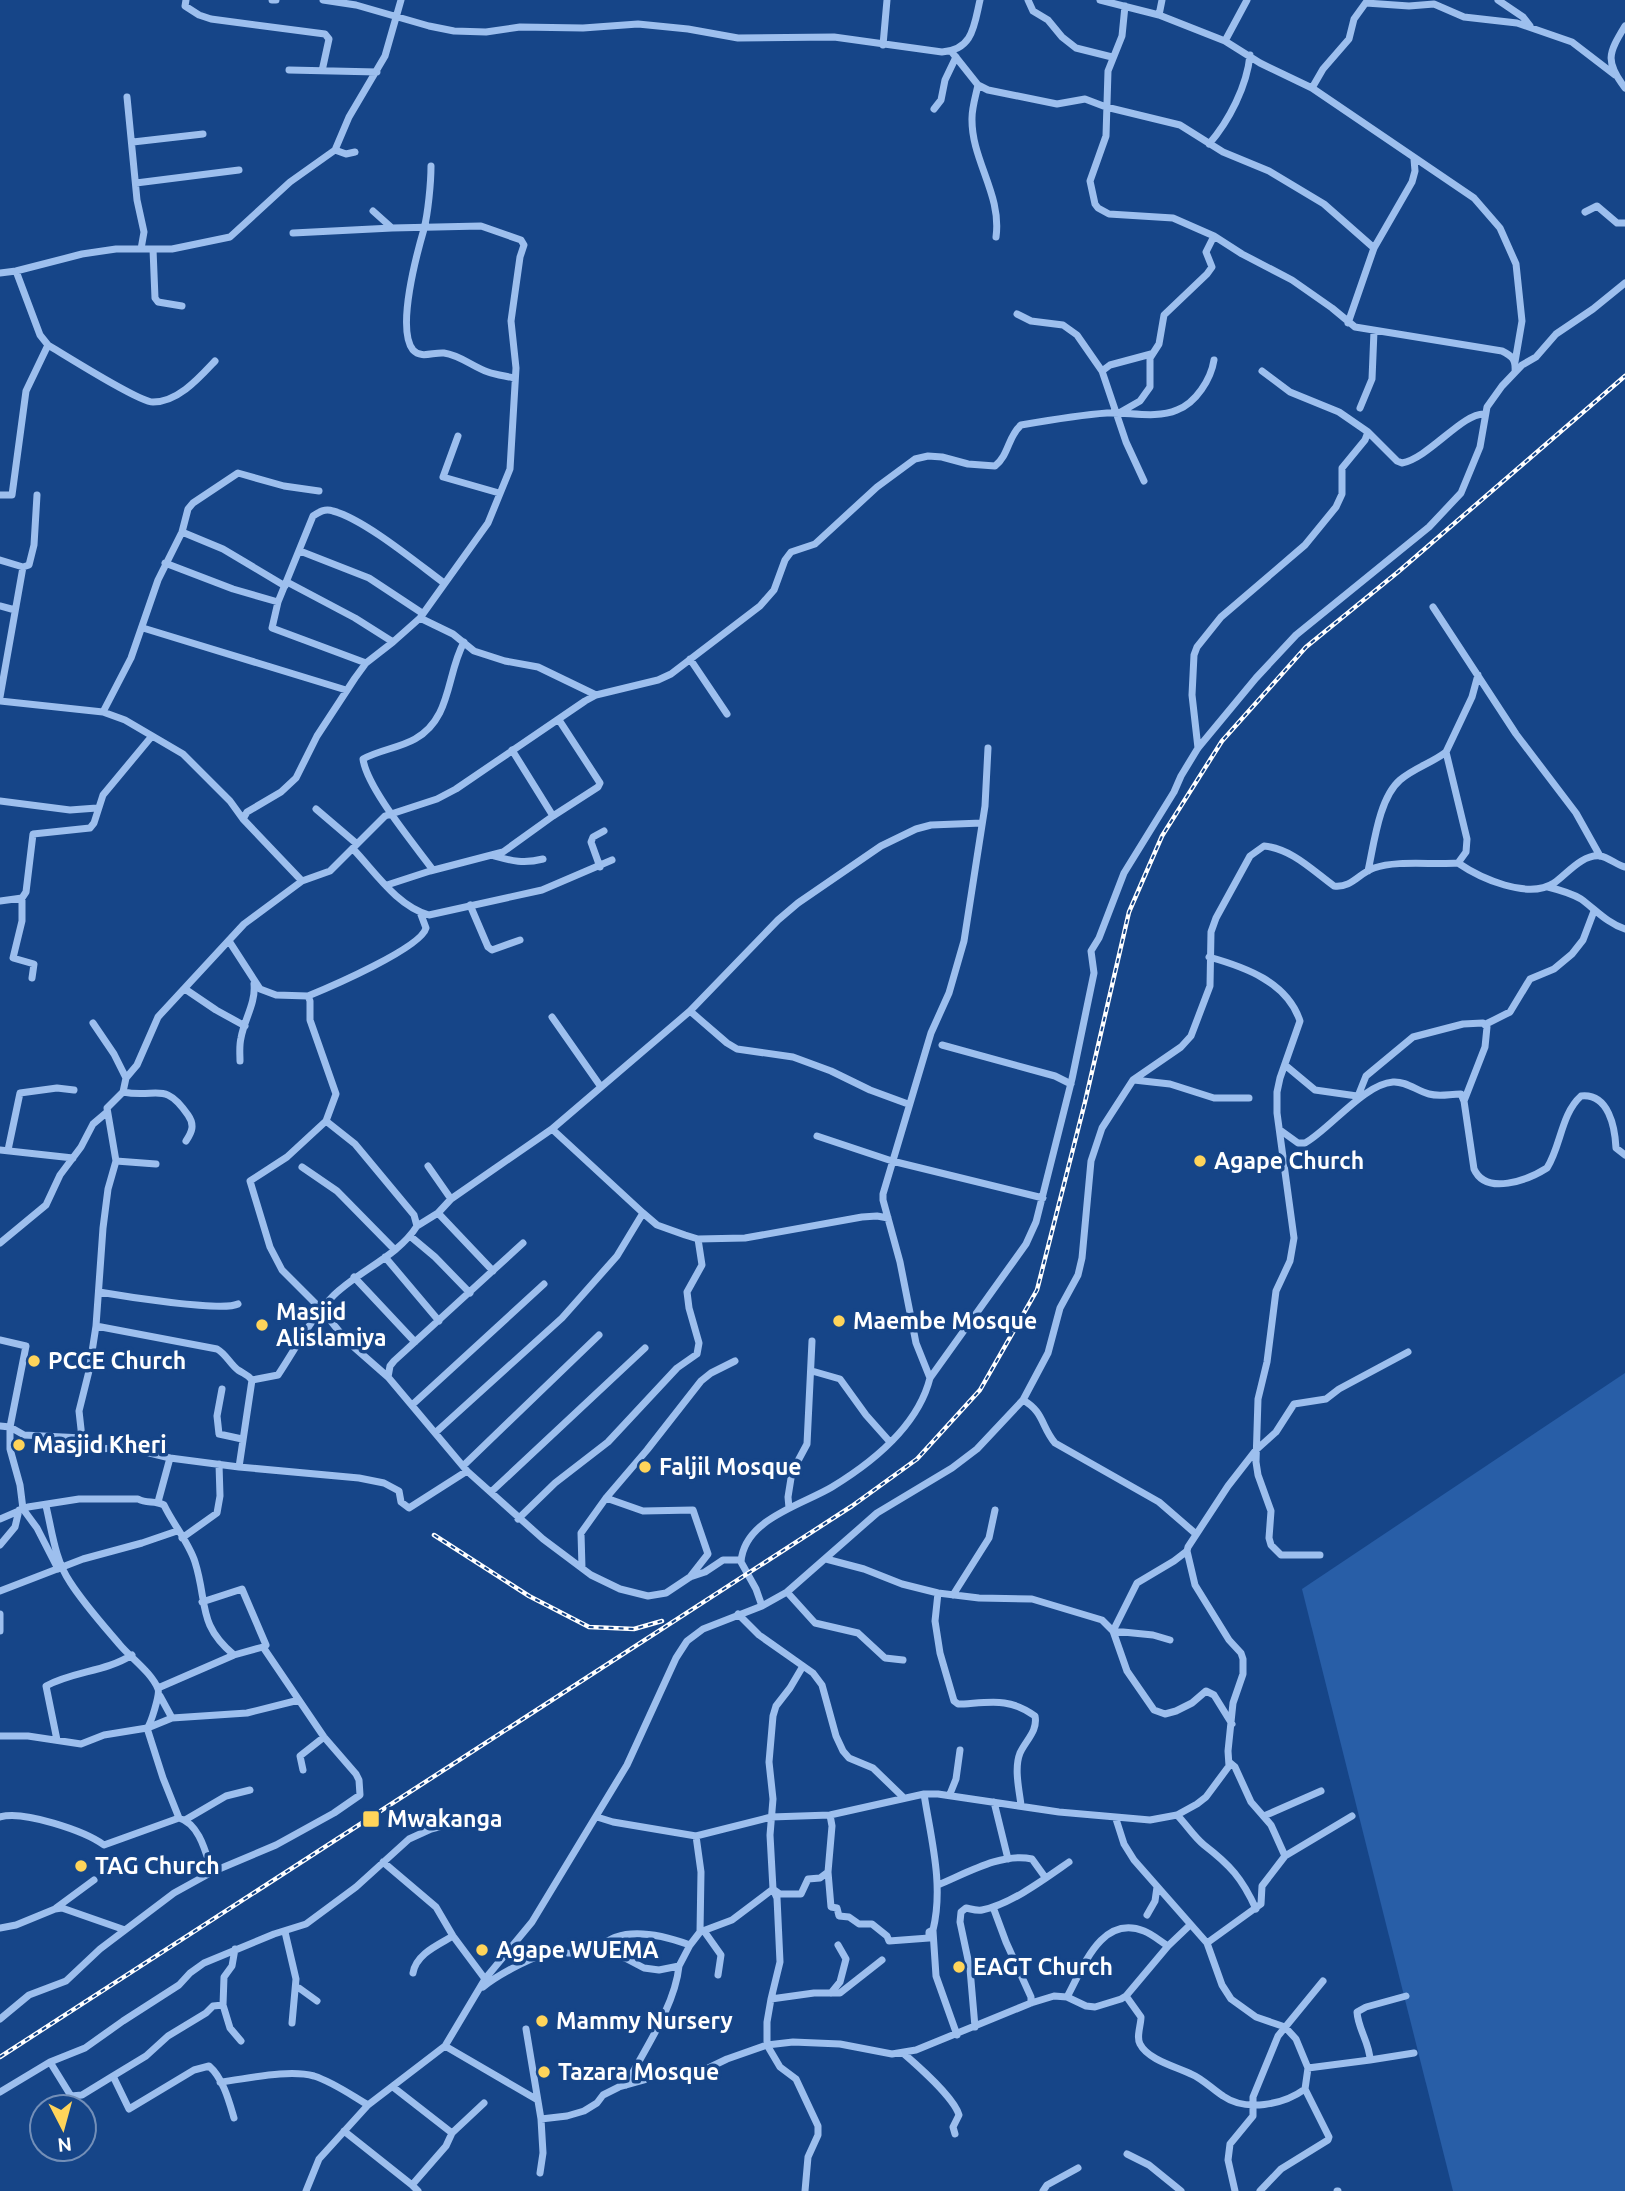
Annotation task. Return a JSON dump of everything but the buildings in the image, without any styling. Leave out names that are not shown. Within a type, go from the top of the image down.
[{"type":"street","points":[[186,0],[186,6],[205,17],[325,34],[329,39],[323,71]]},
{"type":"street","points":[[323,0],[356,5],[454,31],[486,32],[520,27],[583,28],[638,24],[738,38],[834,37],[953,54],[978,85],[995,92],[1057,104],[1080,99],[1180,125],[1209,144],[1269,171],[1324,204],[1374,248]]},
{"type":"street","points":[[0,273],[82,254],[141,248],[172,249],[202,245],[230,237],[290,182],[335,150],[349,117],[385,57],[401,0]]},
{"type":"street","points":[[883,45],[887,0]]},
{"type":"street","points":[[934,109],[941,100],[953,54],[969,37],[980,0]]},
{"type":"street","points":[[1028,0],[1033,11],[1048,20],[1062,37],[1076,48],[1112,57]]},
{"type":"street","points":[[1100,0],[1159,15],[1226,41],[1260,63],[1312,88],[1474,198],[1500,228],[1512,251],[1520,280],[1522,321],[1515,372]]},
{"type":"street","points":[[1159,15],[1162,0]]},
{"type":"street","points":[[1226,41],[1247,0]]},
{"type":"street","points":[[1498,0],[1523,17],[1530,27]]},
{"type":"street","points":[[1312,88],[1323,69],[1349,40],[1352,22],[1367,1],[1409,6],[1434,4],[1464,17],[1507,21],[1530,27],[1572,42],[1615,75],[1625,88]]},
{"type":"street","points":[[1125,6],[1122,36],[1108,71],[1105,107],[1107,136],[1090,181],[1095,204],[1109,214],[1173,218],[1214,236],[1292,280],[1332,308],[1348,323],[1374,331],[1502,351],[1516,362]]},
{"type":"street","points":[[1615,75],[1610,53],[1625,26]]},
{"type":"street","points":[[1209,144],[1244,86],[1250,55]]},
{"type":"street","points":[[289,70],[377,72]]},
{"type":"street","points":[[978,85],[971,117],[981,165],[994,198],[998,226],[996,237]]},
{"type":"street","points":[[127,97],[139,212],[144,232],[141,248]]},
{"type":"street","points":[[133,142],[203,134]]},
{"type":"street","points":[[335,150],[355,152]]},
{"type":"street","points":[[1348,323],[1374,248],[1412,182],[1414,159]]},
{"type":"street","points":[[431,166],[424,228],[408,300],[407,332],[414,351],[424,355],[446,353],[488,372],[514,377]]},
{"type":"street","points":[[136,183],[239,170]]},
{"type":"street","points":[[1585,212],[1597,206],[1619,224],[1625,223]]},
{"type":"street","points":[[373,211],[393,228]]},
{"type":"street","points":[[243,820],[247,812],[281,792],[296,778],[317,736],[366,663],[421,615],[482,532],[510,469],[516,368],[511,321],[524,245],[521,240],[481,226],[293,233]]},
{"type":"street","points":[[1117,413],[1140,401],[1150,387],[1151,354],[1158,344],[1164,315],[1202,280],[1212,267],[1206,252],[1214,236]]},
{"type":"street","points":[[153,249],[155,298],[168,305],[182,306]]},
{"type":"street","points":[[16,271],[40,335],[48,345],[144,401],[153,402],[179,394],[215,361]]},
{"type":"street","points":[[741,1560],[752,1536],[770,1517],[831,1488],[890,1442],[911,1420],[923,1400],[930,1378],[1026,1244],[1043,1198],[1070,1084],[1094,973],[1091,951],[1102,931],[1124,873],[1198,748],[1296,635],[1429,527],[1461,493],[1478,454],[1490,401],[1515,372],[1536,357],[1556,334],[1625,283]]},
{"type":"street","points":[[1017,314],[1031,321],[1069,328],[1077,335],[1101,371],[1144,481]]},
{"type":"street","points":[[1360,408],[1372,379],[1374,331]]},
{"type":"street","points":[[0,495],[12,495],[26,391],[48,345]]},
{"type":"street","points":[[1101,371],[1110,365],[1151,354]]},
{"type":"street","points":[[599,1335],[465,1468],[409,1508],[401,1502],[399,1491],[384,1483],[170,1458],[125,1447],[101,1449],[88,1446],[82,1438],[79,1411],[96,1326],[107,1202],[116,1161],[106,1113],[109,1104],[123,1092],[126,1078],[137,1065],[158,1017],[255,915],[302,881],[330,871],[376,824],[391,814],[437,799],[456,789],[596,695],[664,678],[690,659],[770,596],[788,554],[815,544],[877,487],[915,459],[942,457],[968,464],[995,466],[1004,456],[1013,433],[1021,425],[1117,413],[1142,415],[1177,411],[1208,381],[1214,360]]},
{"type":"street","points":[[1262,370],[1290,392],[1339,412],[1368,432],[1396,460],[1408,462],[1474,415],[1485,414]]},
{"type":"street","points":[[1198,748],[1192,695],[1194,655],[1197,647],[1221,617],[1305,545],[1336,507],[1342,494],[1342,468],[1365,440],[1368,432]]},
{"type":"street","points":[[458,436],[443,477],[499,494]]},
{"type":"street","points":[[103,712],[131,658],[165,563],[182,532],[185,515],[193,503],[233,474],[243,473],[285,486],[319,491]]},
{"type":"street","points":[[0,560],[23,567],[29,565],[34,545],[37,495]]},
{"type":"street","points":[[366,663],[275,630],[272,624],[278,602],[313,516],[320,511],[334,511],[394,547],[444,583]]},
{"type":"street","points":[[182,532],[234,555],[355,618],[393,642]]},
{"type":"street","points":[[300,551],[369,578],[474,651],[538,667],[596,695]]},
{"type":"street","points":[[165,563],[233,589],[278,602]]},
{"type":"street","points":[[23,567],[0,699],[103,712],[125,720],[183,754],[198,766],[230,801],[243,820],[302,881]]},
{"type":"street","points":[[0,606],[15,610]]},
{"type":"street","points":[[1433,607],[1516,734],[1576,813],[1600,856],[1625,867]]},
{"type":"street","points":[[143,628],[346,690]]},
{"type":"street","points":[[433,870],[404,827],[391,814],[366,771],[363,759],[403,746],[419,737],[437,720],[444,706],[457,654],[464,642]]},
{"type":"street","points":[[690,659],[727,714]]},
{"type":"street","points":[[1368,871],[1385,802],[1391,790],[1400,780],[1446,752],[1472,697],[1478,675]]},
{"type":"street","points":[[387,885],[503,852],[595,790],[600,783],[559,720]]},
{"type":"street","points":[[32,978],[34,964],[13,958],[22,921],[22,898],[29,874],[33,834],[90,828],[103,795],[152,736]]},
{"type":"street","points":[[877,1216],[908,1104],[931,1033],[949,993],[964,941],[986,795],[988,748]]},
{"type":"street","points":[[512,750],[553,816]]},
{"type":"street","points":[[1446,752],[1468,839],[1466,852],[1458,863]]},
{"type":"street","points":[[0,801],[70,810],[97,808]]},
{"type":"street","points":[[229,941],[260,989],[308,996],[387,958],[421,938],[426,928],[420,912],[387,885],[356,847],[316,809]]},
{"type":"street","points":[[251,1380],[278,1375],[321,1309],[354,1277],[394,1250],[417,1226],[438,1213],[451,1199],[552,1129],[690,1011],[778,920],[798,903],[881,846],[916,829],[931,825],[982,823]]},
{"type":"street","points":[[600,867],[591,842],[604,831]]},
{"type":"street","points":[[308,2191],[319,2159],[368,2105],[445,2046],[485,1979],[532,1922],[627,1765],[681,1648],[703,1629],[762,1606],[787,1592],[877,1513],[952,1468],[977,1449],[1023,1400],[1048,1353],[1060,1308],[1078,1275],[1091,1161],[1102,1128],[1133,1080],[1181,1047],[1191,1036],[1210,986],[1211,932],[1250,856],[1264,846],[1272,847],[1292,855],[1334,886],[1348,885],[1368,871],[1387,865],[1458,863],[1489,881],[1536,889],[1547,887],[1570,893],[1606,920],[1625,929]]},
{"type":"street","points":[[494,856],[528,863],[542,859]]},
{"type":"street","points":[[1547,887],[1578,863],[1600,856]]},
{"type":"street","points":[[420,912],[435,914],[542,890],[612,860]]},
{"type":"street","points":[[0,901],[22,898]]},
{"type":"street","points":[[470,905],[488,947],[492,950],[520,940]]},
{"type":"street","points":[[1356,1099],[1366,1076],[1413,1037],[1463,1024],[1486,1024],[1510,1012],[1530,979],[1554,969],[1572,954],[1583,940],[1594,911]]},
{"type":"street","points":[[1209,957],[1248,970],[1266,980],[1286,996],[1300,1021],[1277,1092],[1294,1238],[1290,1261],[1276,1291],[1267,1362],[1258,1399],[1256,1450],[1258,1475],[1271,1511],[1268,1531],[1271,1545],[1281,1555],[1320,1555]]},
{"type":"street","points":[[240,1061],[240,1040],[255,991],[254,983]]},
{"type":"street","points":[[185,989],[245,1026]]},
{"type":"street","points":[[308,996],[313,1032],[336,1094],[326,1121],[287,1157],[249,1184],[270,1247],[282,1270],[321,1309],[346,1341],[388,1377],[465,1468],[518,1519],[591,1575],[620,1588],[648,1596],[666,1593],[723,1560],[741,1560]]},
{"type":"street","points":[[690,1011],[737,1049],[793,1057],[908,1104]]},
{"type":"street","points":[[552,1017],[601,1087]]},
{"type":"street","points":[[93,1023],[126,1078]]},
{"type":"street","points":[[1464,1101],[1487,1039],[1486,1024]]},
{"type":"street","points":[[942,1045],[1055,1076],[1070,1084]]},
{"type":"street","points":[[1285,1065],[1315,1090],[1356,1099]]},
{"type":"street","points":[[1133,1080],[1170,1084],[1214,1098],[1249,1098]]},
{"type":"street","points":[[1280,1130],[1298,1143],[1305,1143],[1356,1099],[1396,1081],[1431,1095],[1459,1093],[1464,1101],[1474,1169],[1477,1177],[1484,1182],[1516,1182],[1547,1168],[1560,1134],[1581,1096],[1593,1097],[1604,1107],[1613,1120],[1615,1148],[1625,1155]]},
{"type":"street","points":[[73,1158],[4,1150],[20,1093],[57,1088],[74,1090]]},
{"type":"street","points":[[123,1092],[159,1092],[175,1098],[192,1121],[191,1132],[186,1141]]},
{"type":"street","points":[[0,1243],[46,1205],[60,1175],[93,1124],[106,1113]]},
{"type":"street","points":[[326,1121],[355,1143],[414,1215],[417,1226]]},
{"type":"street","points":[[552,1129],[657,1224],[698,1239],[745,1238],[877,1216],[888,1218]]},
{"type":"street","points":[[817,1136],[892,1161],[1043,1198]]},
{"type":"street","points":[[116,1161],[156,1164]]},
{"type":"street","points":[[428,1166],[451,1199]]},
{"type":"street","points":[[302,1167],[337,1191],[394,1250]]},
{"type":"street","points":[[883,1200],[900,1262],[916,1343],[930,1378]]},
{"type":"street","points":[[438,1213],[493,1271]]},
{"type":"street","points":[[435,1433],[562,1318],[617,1256],[643,1213]]},
{"type":"street","points":[[410,1236],[470,1293]]},
{"type":"street","points":[[518,1519],[555,1483],[608,1442],[677,1368],[697,1354],[699,1343],[687,1292],[702,1265],[698,1239]]},
{"type":"street","points":[[388,1377],[394,1360],[523,1243]]},
{"type":"street","points":[[385,1257],[439,1321]]},
{"type":"street","points":[[354,1277],[415,1342]]},
{"type":"street","points":[[412,1405],[544,1284]]},
{"type":"street","points":[[99,1292],[143,1300],[223,1307],[238,1304]]},
{"type":"street","points":[[96,1326],[217,1349],[231,1360],[237,1370],[246,1373],[251,1380],[239,1467]]},
{"type":"street","points":[[0,1340],[26,1346],[10,1427],[10,1449],[20,1485],[21,1510],[15,1527],[0,1545]]},
{"type":"street","points":[[789,1508],[792,1472],[807,1444],[812,1341]]},
{"type":"street","points":[[491,1492],[645,1348]]},
{"type":"street","points":[[1113,1631],[1137,1583],[1187,1551],[1227,1486],[1256,1450],[1276,1432],[1294,1404],[1326,1399],[1339,1389],[1408,1352]]},
{"type":"street","points":[[582,1568],[581,1533],[606,1498],[648,1450],[701,1381],[711,1373],[735,1362]]},
{"type":"street","points":[[812,1371],[840,1379],[890,1442]]},
{"type":"street","points":[[222,1389],[217,1416],[219,1434],[242,1439]]},
{"type":"street","points":[[1023,1400],[1040,1413],[1055,1443],[1160,1503],[1196,1534]]},
{"type":"street","points":[[0,1426],[10,1427],[24,1435],[82,1438]]},
{"type":"street","points":[[158,1502],[170,1458]]},
{"type":"street","points":[[0,1591],[60,1568],[179,1534],[217,1513],[220,1496],[219,1464]]},
{"type":"street","points":[[606,1498],[643,1511],[693,1510],[708,1553],[690,1577]]},
{"type":"street","points":[[0,1519],[21,1510],[87,1499],[138,1499],[144,1503],[158,1502],[164,1505],[195,1561],[209,1627],[215,1638],[234,1655]]},
{"type":"street","points":[[46,1506],[60,1568]]},
{"type":"street","points":[[21,1510],[37,1528],[69,1582],[122,1647],[132,1655],[159,1692],[172,1718]]},
{"type":"street","points":[[953,1595],[984,1548],[992,1531],[995,1510]]},
{"type":"street","points":[[597,1817],[696,1836],[771,1817],[830,1815],[924,1794],[950,1794],[1116,1819],[1150,1820],[1177,1815],[1206,1797],[1228,1768],[1235,1693],[1243,1674],[1242,1656],[1195,1585],[1187,1551]]},
{"type":"street","points":[[826,1559],[938,1593],[979,1598],[1032,1599],[1102,1620],[1113,1631],[1127,1671],[1154,1710],[1161,1714],[1170,1713],[1192,1703],[1206,1691],[1214,1695],[1232,1724]]},
{"type":"street","points":[[741,1560],[762,1606]]},
{"type":"street","points":[[202,1602],[242,1589],[266,1645]]},
{"type":"street","points":[[787,1592],[815,1623],[858,1633],[885,1658],[903,1660]]},
{"type":"street","points":[[938,1593],[935,1621],[940,1653],[954,1700],[958,1704],[1005,1702],[1026,1709],[1035,1716],[1035,1726],[1018,1762],[1021,1805]]},
{"type":"street","points":[[738,1614],[759,1635],[813,1673],[822,1685],[843,1751],[849,1758],[873,1768],[904,1798]]},
{"type":"street","points":[[0,1617],[0,1631]]},
{"type":"street","points":[[1113,1631],[1153,1634],[1170,1640]]},
{"type":"street","points":[[0,2019],[29,1995],[66,1981],[125,1930],[174,1893],[212,1872],[286,1839],[334,1813],[360,1795],[356,1774],[324,1737],[263,1647],[234,1655],[159,1692],[153,1709],[153,1720],[148,1727]]},
{"type":"street","points":[[57,1740],[46,1686],[69,1677],[117,1665],[132,1655]]},
{"type":"street","points":[[803,1666],[775,1708],[769,1762],[773,1799],[770,1854],[773,1889],[777,1898],[780,1962],[767,2022],[767,2045],[780,2067],[796,2079],[818,2126],[818,2135],[808,2157],[805,2191]]},
{"type":"street","points":[[0,1736],[28,1736],[81,1744],[104,1735],[148,1727],[172,1718],[247,1713],[299,1700]]},
{"type":"street","points":[[148,1727],[163,1778],[182,1819],[192,1826],[202,1843],[212,1872]]},
{"type":"street","points":[[303,1770],[300,1756],[324,1737]]},
{"type":"street","points":[[950,1794],[956,1779],[960,1750]]},
{"type":"street","points":[[1230,1762],[1235,1767],[1251,1802],[1275,1832],[1285,1856]]},
{"type":"street","points":[[0,1817],[16,1815],[79,1831],[104,1845],[182,1819],[226,1796],[250,1790]]},
{"type":"street","points":[[1264,1816],[1321,1791]]},
{"type":"street","points":[[924,1794],[938,1885],[933,1930],[936,1976],[957,2035]]},
{"type":"street","points":[[994,1802],[1008,1859]]},
{"type":"street","points":[[830,1815],[832,1826],[828,1872],[831,1907],[837,1908],[839,1916],[849,1917],[859,1924],[872,1924],[887,1936],[889,1941],[929,1938],[929,1932],[933,1930]]},
{"type":"street","points":[[1177,1815],[1202,1844],[1214,1851],[1243,1882],[1256,1909]]},
{"type":"street","points":[[1207,1943],[1235,1921],[1256,1909],[1263,1900],[1262,1886],[1285,1856],[1352,1816]]},
{"type":"street","points":[[0,2092],[50,2062],[85,2049],[179,1985],[204,1963],[306,1924],[325,1912],[415,1836],[457,1822],[461,1818]]},
{"type":"street","points":[[1116,1819],[1127,1850],[1190,1925],[1202,1935],[1222,1985],[1231,1999],[1256,2017],[1285,2027],[1296,2039],[1308,2068],[1305,2089],[1328,2139],[1281,2169],[1260,2191]]},
{"type":"street","points":[[696,1836],[701,1872],[702,1931],[721,1955],[718,1975]]},
{"type":"street","points":[[938,1885],[1008,1859],[1032,1859],[1045,1877]]},
{"type":"street","points":[[383,1862],[436,1907],[453,1936],[485,1979]]},
{"type":"street","points":[[975,2027],[970,1969],[960,1914],[966,1908],[979,1911],[1018,1895],[1069,1862]]},
{"type":"street","points":[[773,1889],[779,1894],[801,1894],[808,1879],[820,1878],[828,1872]]},
{"type":"street","points":[[0,1928],[16,1925],[55,1909],[94,1880]]},
{"type":"street","points":[[1147,1915],[1155,1901],[1157,1887]]},
{"type":"street","points":[[626,2085],[669,2002],[679,1966],[690,1945],[702,1931],[732,1920],[773,1889]]},
{"type":"street","points":[[993,1906],[1031,1997],[1031,2003]]},
{"type":"street","points":[[55,1909],[67,1910],[125,1930]]},
{"type":"street","points":[[541,2119],[578,2114],[593,2107],[612,2089],[663,2075],[702,2071],[767,2045],[793,2042],[840,2044],[892,2054],[903,2053],[957,2035],[1054,1996],[1068,1997],[1086,2006],[1095,2007],[1126,1997],[1168,1946],[1190,1925]]},
{"type":"street","points":[[1068,1997],[1094,1947],[1103,1936],[1112,1931],[1127,1928],[1141,1930],[1168,1946]]},
{"type":"street","points":[[285,1931],[295,1967],[296,1989],[292,2023]]},
{"type":"street","points":[[475,1994],[493,1979],[544,1954],[572,1954],[592,1950],[617,1937],[648,1934],[690,1945]]},
{"type":"street","points":[[413,1973],[415,1963],[421,1957],[453,1936]]},
{"type":"street","points":[[831,1993],[840,1982],[846,1959],[838,1945]]},
{"type":"street","points":[[235,1950],[232,1966],[224,1977],[223,2005],[230,2028],[241,2041]]},
{"type":"street","points":[[592,1950],[625,1958],[644,1968],[659,1970],[679,1966]]},
{"type":"street","points":[[771,1999],[840,1993],[882,1960]]},
{"type":"street","points":[[1235,2191],[1227,2160],[1228,2151],[1233,2140],[1253,2116],[1253,2097],[1272,2050],[1285,2027],[1324,1981]]},
{"type":"street","points":[[296,1989],[299,1988],[317,2001]]},
{"type":"street","points":[[1370,2060],[1357,2012],[1406,1996]]},
{"type":"street","points":[[1126,1997],[1141,2017],[1138,2040],[1146,2050],[1195,2076],[1224,2098],[1253,2106],[1276,2102],[1305,2089]]},
{"type":"street","points":[[50,2062],[71,2096],[82,2095],[151,2052],[168,2036],[213,2006],[223,2005]]},
{"type":"street","points":[[526,2029],[541,2119],[544,2153],[540,2173]]},
{"type":"street","points":[[445,2046],[536,2099]]},
{"type":"street","points":[[903,2053],[954,2105],[959,2115],[954,2127],[955,2134]]},
{"type":"street","points":[[1308,2068],[1414,2053]]},
{"type":"street","points":[[113,2076],[129,2109],[203,2067],[211,2067],[234,2118]]},
{"type":"street","points":[[220,2082],[257,2077],[312,2076],[330,2082],[368,2105]]},
{"type":"street","points":[[393,2087],[452,2133]]},
{"type":"street","points":[[344,2131],[415,2188],[446,2146],[452,2133],[484,2103]]},
{"type":"street","points":[[1127,2154],[1149,2165],[1181,2191]]},
{"type":"street","points":[[1043,2191],[1047,2185],[1078,2168]]},
{"type":"shaded area","points":[[1625,1373],[1625,2191],[1453,2191],[1302,1589]]},
{"type":"railway","points":[[0,2057],[852,1506],[917,1459],[980,1390],[1037,1290],[1085,1102],[1129,912],[1162,836],[1222,741],[1306,647],[1398,572],[1625,376]]},
{"type":"railway","points":[[434,1535],[529,1596],[589,1627],[634,1629],[662,1621]]},
{"type":"place","name":"Agape Church","points":[[1200,1161]]},
{"type":"place","name":"Maembe Mosque","points":[[839,1321]]},
{"type":"place","name":"Masjid Alislamiya","points":[[262,1325]]},
{"type":"place","name":"PCCE Church","points":[[34,1361]]},
{"type":"place","name":"Masjid Kheri","points":[[19,1445]]},
{"type":"place","name":"Faljil Mosque","points":[[645,1467]]},
{"type":"place","name":"Mwakanga","points":[[371,1819]]},
{"type":"place","name":"TAG Church","points":[[81,1866]]},
{"type":"place","name":"Agape WUEMA","points":[[482,1950]]},
{"type":"place","name":"EAGT Church","points":[[959,1967]]},
{"type":"place","name":"Mammy Nursery","points":[[542,2021]]},
{"type":"place","name":"Tazara Mosque","points":[[544,2072]]}]
